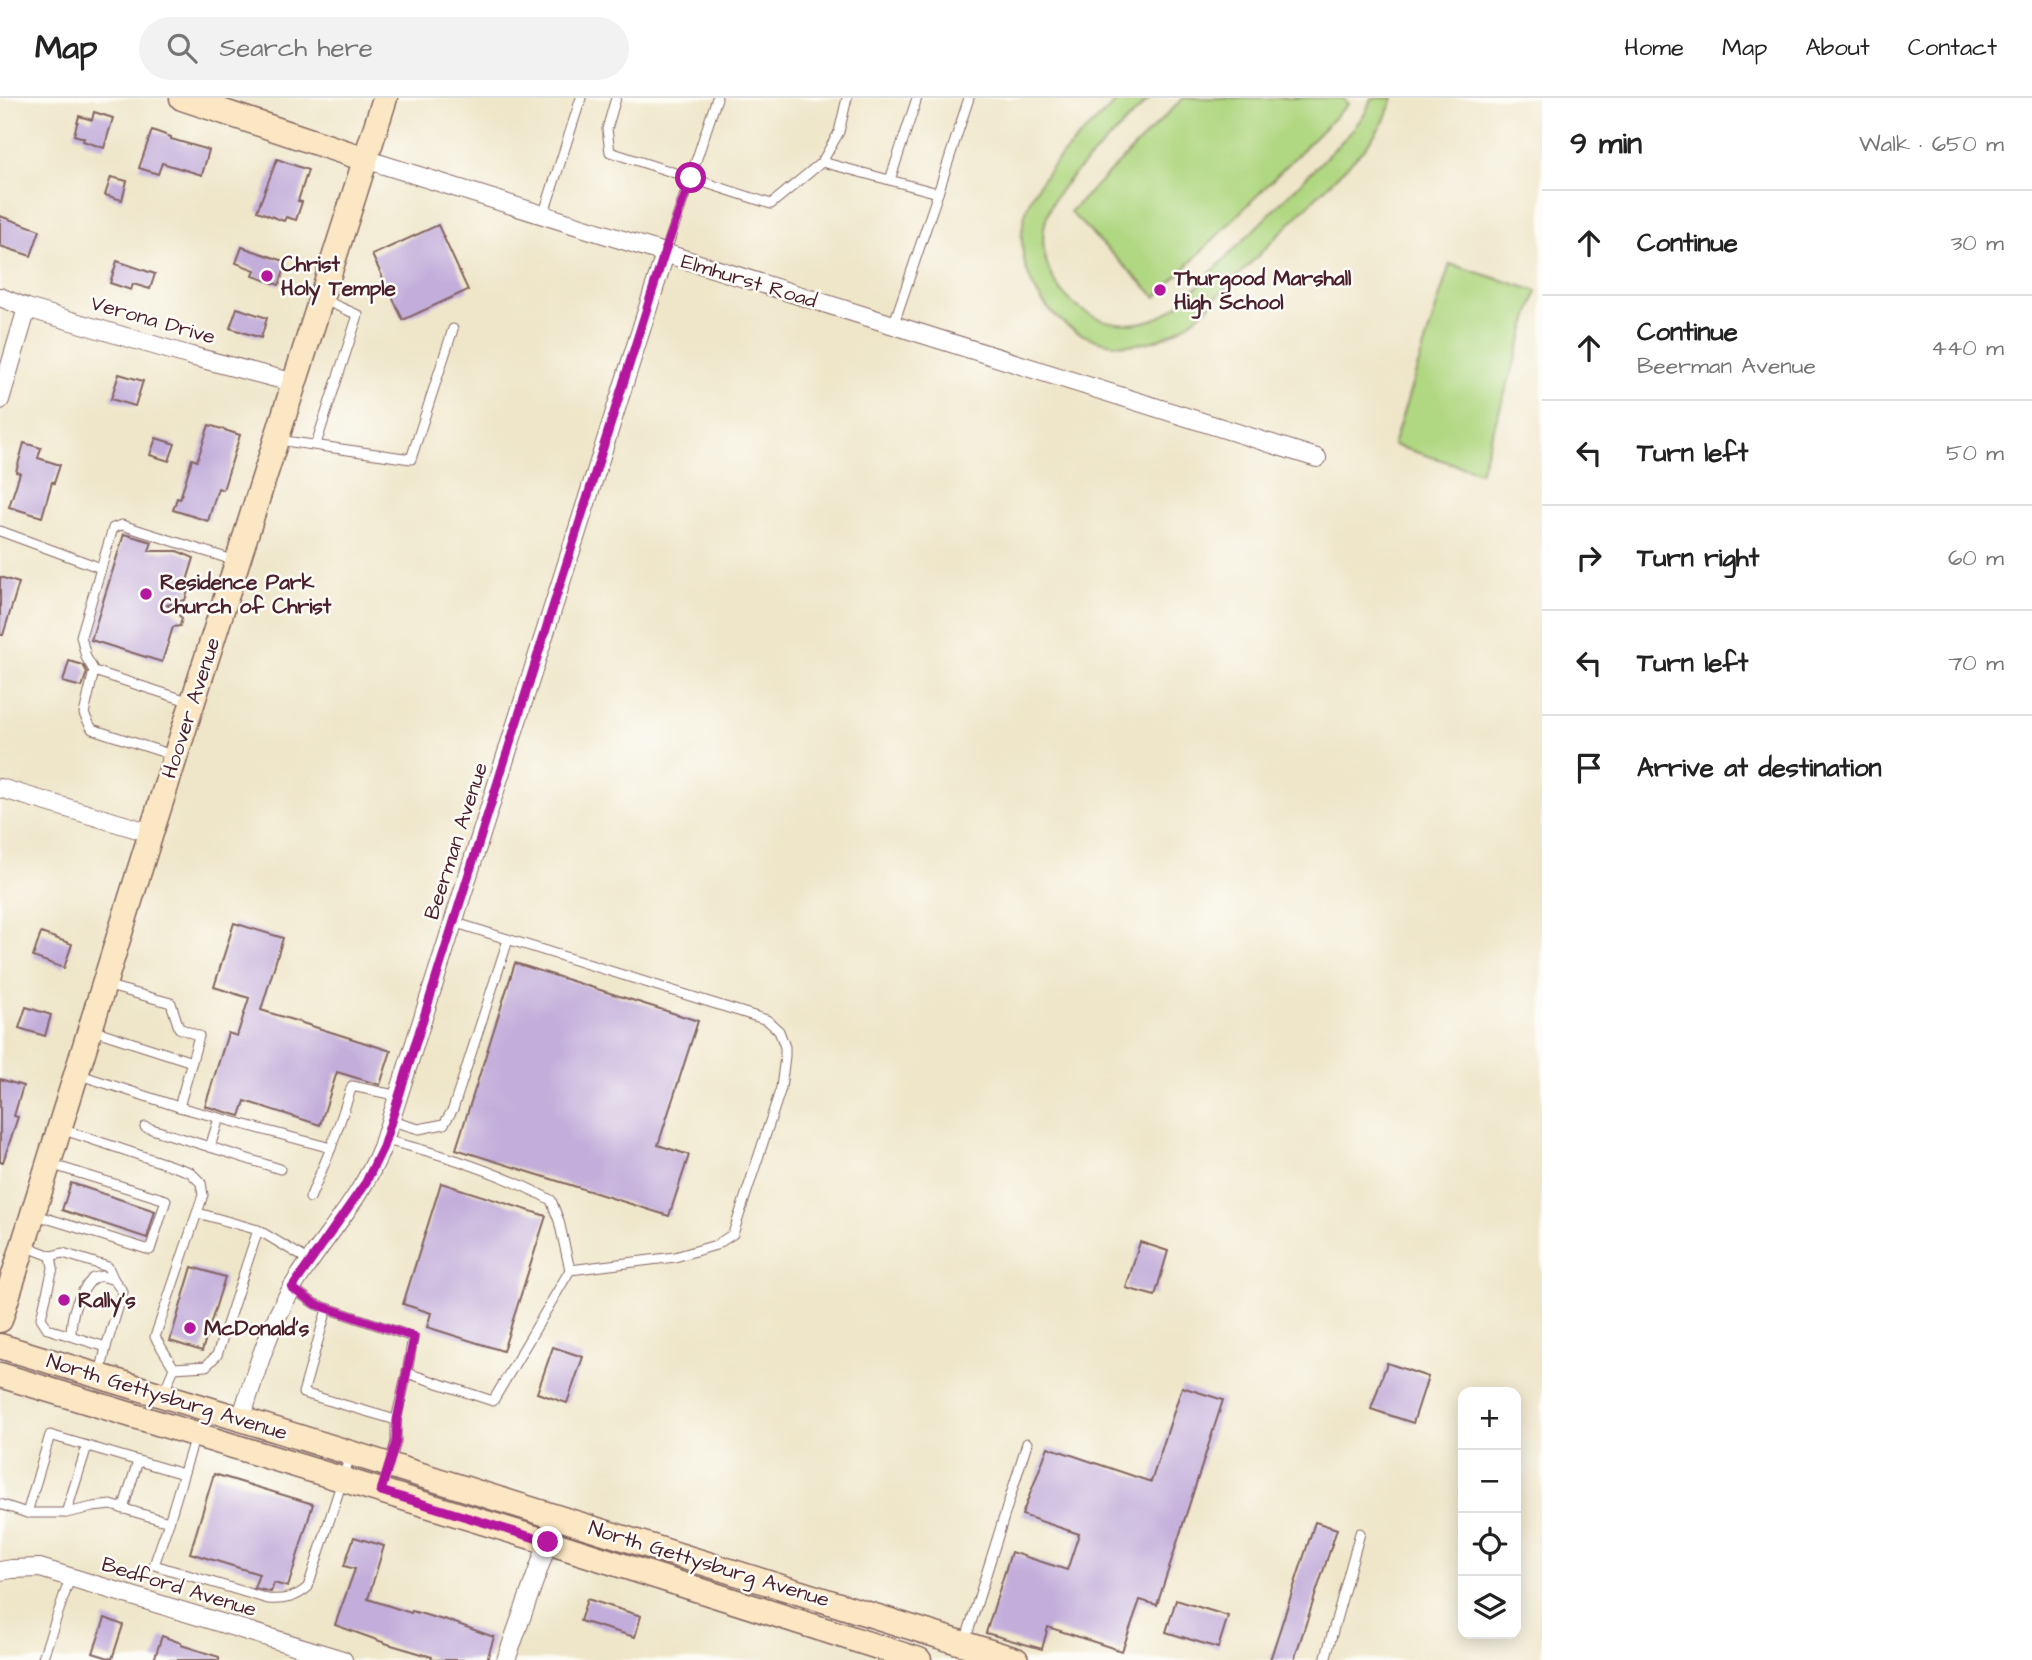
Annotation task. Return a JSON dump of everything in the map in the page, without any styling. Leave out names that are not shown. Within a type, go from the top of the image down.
[{"type":"main road","name":"Elmhurst Road","points":[[182,98],[365,159]]},
{"type":"main road","name":"Hoover Avenue","points":[[2,1305],[23,1246],[192,702],[385,98]]},
{"type":"main road","name":"North Gettysburg Avenue","points":[[0,1346],[1016,1660]]},
{"type":"main road","name":"North Gettysburg Avenue","points":[[0,1374],[548,1542],[919,1660]]},
{"type":"street","name":"Elmhurst Road","points":[[365,159],[1317,458]]},
{"type":"street","name":"Beerman Avenue","points":[[241,1419],[266,1342],[292,1288],[349,1210],[366,1182],[385,1140],[664,254]]},
{"type":"street","name":"Verona Drive","points":[[0,297],[27,308],[191,356],[295,383]]},
{"type":"street","points":[[0,400],[27,308]]},
{"type":"street","points":[[0,788],[151,833]]},
{"type":"street","points":[[506,1660],[557,1517]]},
{"type":"street","name":"Bedford Avenue","points":[[0,1571],[40,1568],[343,1660]]},
{"type":"lane","points":[[543,216],[582,98]]},
{"type":"lane","points":[[616,98],[607,129],[610,152],[771,204],[822,162],[839,132],[847,98]]},
{"type":"lane","points":[[664,254],[716,98]]},
{"type":"lane","points":[[890,180],[917,98]]},
{"type":"lane","points":[[893,326],[969,98]]},
{"type":"lane","points":[[822,162],[938,193]]},
{"type":"lane","points":[[316,444],[358,314],[321,298]]},
{"type":"lane","points":[[276,440],[411,459],[453,329]]},
{"type":"lane","points":[[192,702],[94,671],[86,657],[81,636],[113,528],[122,525],[237,562]]},
{"type":"lane","points":[[0,531],[101,568]]},
{"type":"lane","points":[[94,671],[84,714],[92,729],[175,756]]},
{"type":"lane","points":[[453,922],[767,1020],[779,1031],[785,1046],[781,1088],[733,1234],[716,1245],[676,1257],[570,1270]]},
{"type":"lane","points":[[391,1121],[419,1129],[444,1124],[453,1109],[508,940]]},
{"type":"lane","points":[[104,985],[171,1003],[179,1028],[199,1036],[179,1107]]},
{"type":"lane","points":[[90,1029],[192,1062]]},
{"type":"lane","points":[[76,1074],[179,1107],[331,1148]]},
{"type":"lane","points":[[310,1198],[331,1148],[352,1086],[398,1096]]},
{"type":"lane","points":[[210,1147],[219,1118]]},
{"type":"lane","points":[[59,1128],[190,1172],[201,1183],[203,1195],[198,1213],[155,1337],[174,1368]]},
{"type":"lane","points":[[145,1128],[280,1169]]},
{"type":"lane","points":[[385,1140],[435,1152],[516,1181],[551,1200],[559,1221],[570,1270],[493,1401],[407,1373]]},
{"type":"lane","points":[[33,1214],[150,1250],[166,1200],[48,1164]]},
{"type":"lane","points":[[198,1213],[258,1230],[310,1261]]},
{"type":"lane","points":[[174,1368],[206,1366],[217,1355],[258,1230]]},
{"type":"lane","points":[[23,1246],[51,1256],[62,1253],[108,1267],[124,1292],[106,1347],[100,1376]]},
{"type":"lane","points":[[51,1256],[54,1268],[41,1318],[48,1329],[106,1347]]},
{"type":"lane","points":[[71,1336],[71,1318],[77,1298],[85,1286],[93,1278],[102,1276],[114,1280]]},
{"type":"lane","points":[[292,1288],[327,1309],[414,1337],[397,1420],[396,1442],[381,1491]]},
{"type":"lane","points":[[327,1309],[303,1393],[397,1420]]},
{"type":"lane","points":[[163,1395],[174,1368]]},
{"type":"lane","points":[[195,1434],[154,1565],[268,1599],[281,1600],[308,1587],[351,1453]]},
{"type":"lane","points":[[27,1513],[50,1435],[183,1474]]},
{"type":"lane","points":[[964,1644],[1027,1443]]},
{"type":"lane","points":[[66,1513],[88,1446]]},
{"type":"lane","points":[[123,1509],[138,1461]]},
{"type":"lane","points":[[0,1504],[27,1513],[66,1513],[111,1505],[169,1522]]},
{"type":"lane","points":[[1325,1660],[1360,1533]]},
{"type":"lane","points":[[42,1660],[70,1578]]},
{"type":"green space","points":[[1120,98],[1150,98],[1063,187],[1048,213],[1043,237],[1046,260],[1054,281],[1068,299],[1086,312],[1107,321],[1130,324],[1154,319],[1185,299],[1350,133],[1366,112],[1371,98],[1393,98],[1384,121],[1365,148],[1200,314],[1160,339],[1144,343],[1116,344],[1090,338],[1067,325],[1048,308],[1033,286],[1024,261],[1022,235],[1027,208],[1043,178]]},
{"type":"green space","points":[[1183,98],[1343,98],[1348,104],[1156,297],[1070,212]]},
{"type":"green space","points":[[1450,264],[1537,291],[1480,472],[1393,445]]},
{"type":"building","points":[[94,112],[113,118],[104,148],[74,135],[79,116],[92,120]]},
{"type":"building","points":[[152,130],[171,139],[209,150],[202,175],[162,163],[158,174],[139,168]]},
{"type":"building","points":[[277,159],[308,170],[298,201],[302,202],[296,220],[286,217],[284,221],[257,211]]},
{"type":"building","points":[[111,177],[127,181],[122,200],[105,195]]},
{"type":"building","points":[[0,216],[40,230],[31,256],[0,246]]},
{"type":"building","points":[[438,225],[468,290],[403,320],[372,255]]},
{"type":"building","points":[[242,247],[287,262],[279,285],[253,276],[255,270],[236,263]]},
{"type":"building","points":[[117,261],[155,274],[150,289],[133,284],[131,290],[110,283]]},
{"type":"building","points":[[237,308],[267,318],[261,338],[230,328]]},
{"type":"building","points":[[119,374],[143,381],[135,406],[111,399]]},
{"type":"building","points":[[209,425],[240,435],[223,490],[218,488],[208,521],[173,510],[177,498],[180,499],[192,459],[197,461]]},
{"type":"building","points":[[156,438],[175,444],[169,461],[150,455]]},
{"type":"building","points":[[24,443],[41,448],[38,458],[60,465],[42,517],[9,507],[20,473],[16,472]]},
{"type":"building","name":"Residence Park Church of Christ","points":[[124,534],[152,542],[149,551],[177,551],[194,558],[186,584],[189,588],[185,600],[167,605],[182,618],[180,626],[173,627],[162,662],[91,640]]},
{"type":"building","points":[[0,577],[19,583],[3,635],[0,635]]},
{"type":"building","points":[[69,661],[83,665],[87,672],[82,687],[63,682]]},
{"type":"building","points":[[234,923],[283,938],[261,1010],[391,1051],[380,1085],[337,1072],[320,1125],[245,1101],[240,1116],[205,1106],[228,1033],[237,1036],[249,998],[214,987]]},
{"type":"building","points":[[41,933],[72,944],[64,968],[33,957]]},
{"type":"building","points":[[515,963],[698,1021],[658,1145],[689,1155],[669,1216],[456,1149]]},
{"type":"building","points":[[26,1007],[51,1015],[45,1036],[19,1028]]},
{"type":"building","points":[[0,1079],[23,1086],[14,1116],[18,1117],[3,1162],[0,1162]]},
{"type":"building","points":[[71,1183],[155,1211],[147,1238],[62,1210]]},
{"type":"building","points":[[441,1183],[546,1216],[503,1351],[427,1327],[431,1313],[403,1304]]},
{"type":"building","points":[[1140,1242],[1168,1251],[1155,1296],[1126,1288]]},
{"type":"building","points":[[192,1267],[225,1277],[202,1351],[170,1341]]},
{"type":"building","points":[[553,1347],[583,1357],[567,1403],[537,1393]]},
{"type":"building","points":[[1387,1363],[1428,1377],[1413,1423],[1371,1409]]},
{"type":"building","points":[[1182,1387],[1223,1400],[1157,1605],[1140,1600],[1122,1651],[1048,1627],[1042,1649],[986,1633],[1011,1552],[1067,1570],[1079,1534],[1022,1515],[1048,1447],[1151,1482]]},
{"type":"building","points":[[214,1474],[313,1504],[288,1587],[274,1583],[271,1592],[254,1588],[259,1574],[190,1553]]},
{"type":"building","points":[[1315,1522],[1337,1529],[1294,1660],[1270,1660]]},
{"type":"building","points":[[354,1537],[384,1546],[368,1599],[411,1613],[412,1611],[444,1619],[494,1637],[487,1660],[431,1660],[432,1657],[335,1625],[355,1569],[344,1566]]},
{"type":"building","points":[[587,1599],[641,1616],[635,1637],[580,1621]]},
{"type":"building","points":[[1176,1600],[1228,1616],[1218,1648],[1166,1632]]},
{"type":"building","points":[[105,1618],[123,1625],[112,1659],[93,1653]]},
{"type":"building","points":[[162,1636],[219,1657],[219,1660],[154,1660]]},
{"type":"place","name":"Christ Holy Temple","points":[[267,276]]},
{"type":"place","name":"Thurgood Marshall High School","points":[[1160,290]]},
{"type":"place","name":"Residence Park Church of Christ","points":[[146,594]]},
{"type":"place","name":"Rally's","points":[[64,1300]]},
{"type":"place","name":"McDonald's","points":[[190,1328]]},
{"type":"route","points":[[548,1542],[381,1491],[396,1442],[397,1420],[414,1337],[327,1309],[292,1288],[349,1210],[383,1147],[664,254],[691,178]]}]
